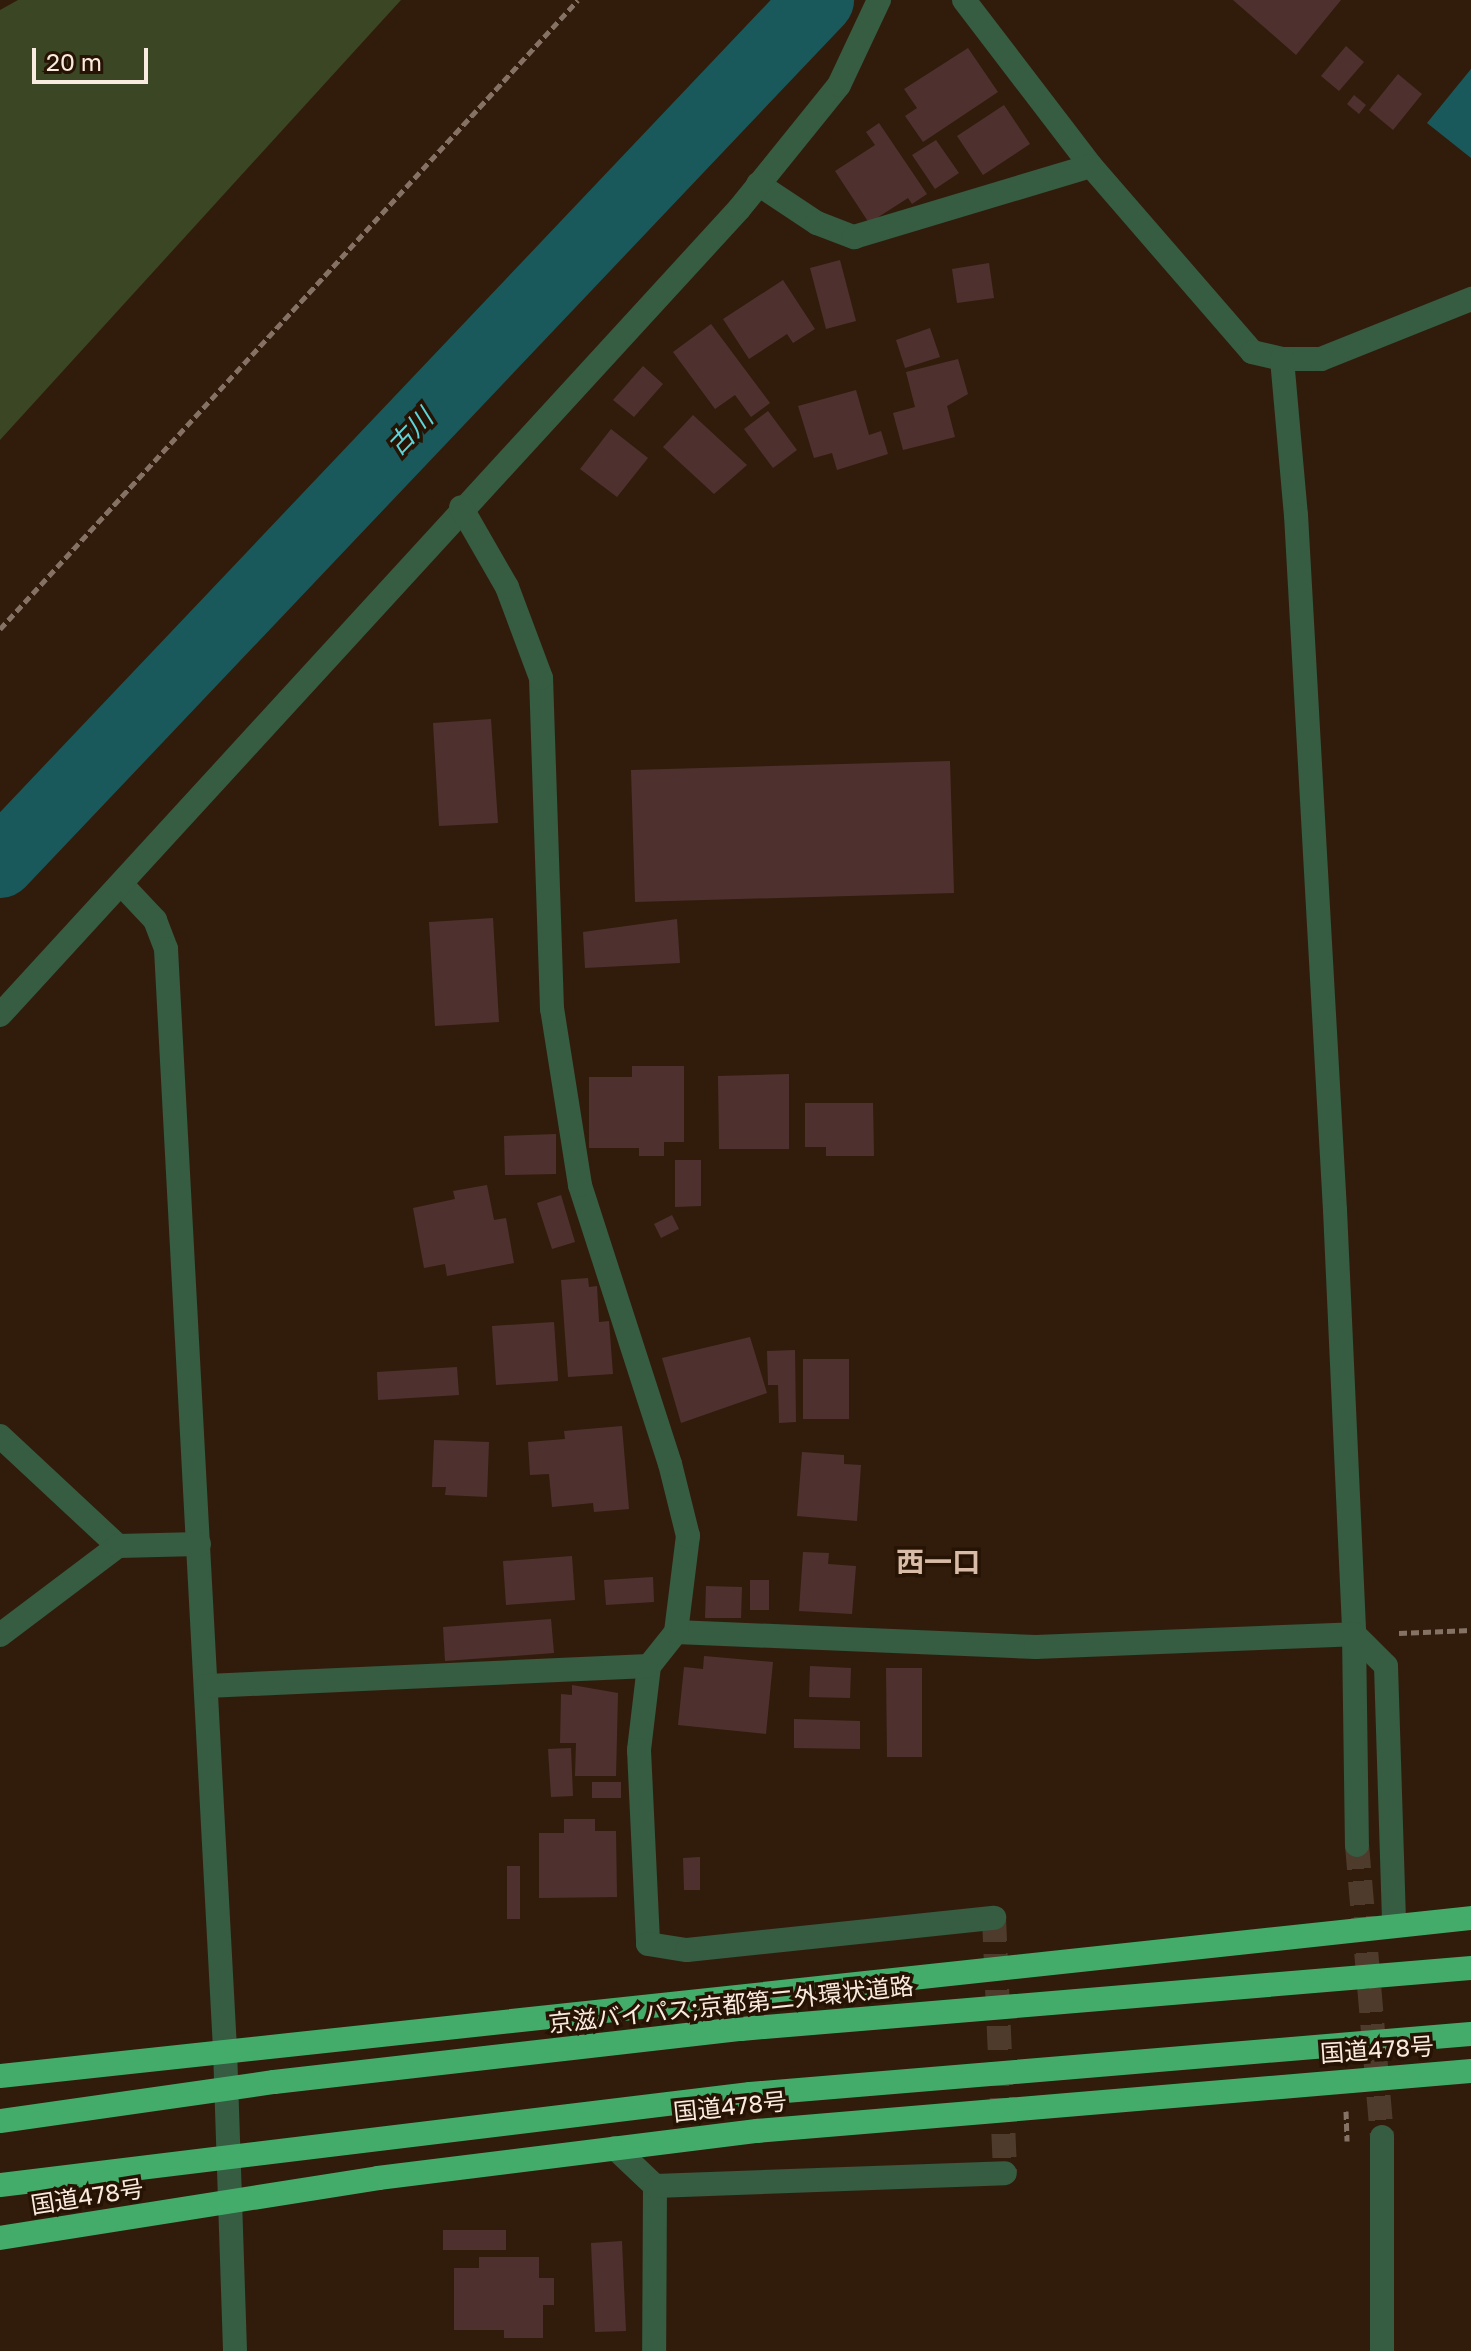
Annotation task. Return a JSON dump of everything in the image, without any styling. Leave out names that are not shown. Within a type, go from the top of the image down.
[{"type":"highway","points":[[0,2076],[225,2049],[1471,1918]]},
{"type":"highway","name":"京滋バイパス;京都第二外環状道路","points":[[0,2121],[274,2082],[726,2031],[1471,1968]]},
{"type":"highway","points":[[0,2185],[734,2095],[1471,2034]]},
{"type":"highway","name":"国道478号","points":[[0,2238],[615,2148],[1041,2105],[1471,2071]]},
{"type":"street","points":[[0,1015],[123,886],[461,507],[758,184],[839,85],[879,0]]},
{"type":"street","points":[[964,0],[1091,166],[1252,352],[1282,359],[1321,359],[1471,299]]},
{"type":"street","points":[[758,184],[817,223],[854,237],[1091,166]]},
{"type":"street","points":[[1282,359],[1296,515],[1354,1634],[1357,1845]]},
{"type":"street","points":[[461,507],[507,587],[541,678],[552,1009],[580,1185],[670,1464],[688,1536],[676,1632],[649,1666],[639,1750],[648,1944],[687,1950],[994,1918]]},
{"type":"street","points":[[123,886],[155,920],[166,949],[225,2049],[235,2351]]},
{"type":"street","points":[[0,1436],[118,1546]]},
{"type":"street","points":[[0,1635],[118,1546],[199,1544]]},
{"type":"street","points":[[676,1632],[1036,1647],[1354,1634],[1386,1666],[1394,1924]]},
{"type":"street","points":[[207,1686],[649,1666]]},
{"type":"street","points":[[1382,2137],[1382,2351]]},
{"type":"street","points":[[615,2148],[655,2186],[1005,2173]]},
{"type":"street","points":[[654,2351],[655,2186]]},
{"type":"path","points":[[0,629],[578,0]]},
{"type":"path","points":[[1354,1634],[1471,1630]]},
{"type":"green space","points":[[18,0],[401,0],[0,440],[0,10]]},
{"type":"water","points":[[1471,69],[1471,158],[1427,123]]},
{"type":"building","points":[[1233,0],[1341,0],[1296,55]]},
{"type":"building","points":[[1346,46],[1364,62],[1339,91],[1321,76]]},
{"type":"building","points":[[968,48],[998,92],[923,142],[905,116],[917,108],[904,89]]},
{"type":"building","points":[[1398,74],[1422,94],[1393,130],[1369,110]]},
{"type":"building","points":[[1354,95],[1366,105],[1359,114],[1347,104]]},
{"type":"building","points":[[1004,105],[1030,144],[983,175],[957,136]]},
{"type":"building","points":[[879,123],[927,194],[912,204],[908,198],[869,223],[835,171],[875,145],[866,132]]},
{"type":"building","points":[[936,140],[959,173],[935,189],[912,155]]},
{"type":"building","points":[[840,260],[856,321],[826,329],[810,268]]},
{"type":"building","points":[[989,263],[994,298],[957,303],[952,269]]},
{"type":"building","points":[[783,280],[815,329],[793,343],[787,334],[749,359],[723,319]]},
{"type":"building","points":[[711,324],[770,403],[751,417],[735,395],[715,409],[673,352]]},
{"type":"building","points":[[930,328],[940,357],[905,368],[896,340]]},
{"type":"building","points":[[958,359],[968,394],[947,406],[955,437],[903,450],[893,413],[915,407],[906,372]]},
{"type":"building","points":[[643,366],[663,384],[634,417],[613,400]]},
{"type":"building","points":[[856,390],[869,435],[881,431],[888,454],[837,470],[832,453],[814,458],[798,406]]},
{"type":"building","points":[[768,411],[797,450],[773,468],[744,429]]},
{"type":"building","points":[[693,415],[747,465],[714,494],[663,447]]},
{"type":"building","points":[[611,429],[648,458],[617,497],[580,469]]},
{"type":"building","points":[[491,719],[498,823],[439,826],[433,723]]},
{"type":"building","points":[[950,761],[954,893],[635,902],[631,770]]},
{"type":"building","points":[[493,918],[499,1022],[435,1026],[429,922]]},
{"type":"building","points":[[677,919],[680,963],[585,968],[583,932]]},
{"type":"building","points":[[632,1066],[684,1066],[684,1142],[664,1142],[664,1156],[639,1156],[639,1148],[589,1148],[589,1077],[632,1077]]},
{"type":"building","points":[[789,1074],[789,1149],[719,1149],[718,1076]]},
{"type":"building","points":[[805,1103],[873,1103],[874,1156],[826,1156],[826,1147],[805,1147]]},
{"type":"building","points":[[556,1134],[556,1174],[505,1175],[504,1136]]},
{"type":"building","points":[[675,1160],[701,1160],[701,1206],[675,1207]]},
{"type":"building","points":[[487,1185],[494,1220],[506,1218],[514,1263],[447,1276],[445,1264],[424,1268],[413,1208],[455,1199],[453,1191]]},
{"type":"building","points":[[561,1195],[575,1242],[552,1249],[537,1203]]},
{"type":"building","points":[[672,1215],[679,1229],[661,1238],[654,1224]]},
{"type":"building","points":[[588,1278],[589,1287],[597,1286],[599,1322],[609,1321],[613,1374],[568,1377],[561,1280]]},
{"type":"building","points":[[554,1322],[558,1381],[496,1385],[492,1326]]},
{"type":"building","points":[[750,1337],[767,1393],[681,1423],[662,1358]]},
{"type":"building","points":[[795,1350],[796,1422],[779,1423],[778,1385],[768,1385],[767,1351]]},
{"type":"building","points":[[803,1359],[849,1359],[849,1419],[803,1419]]},
{"type":"building","points":[[457,1367],[459,1395],[378,1400],[377,1372]]},
{"type":"building","points":[[622,1426],[629,1509],[594,1512],[593,1503],[552,1507],[549,1474],[530,1475],[528,1442],[565,1439],[564,1431]]},
{"type":"building","points":[[434,1440],[489,1442],[487,1497],[445,1495],[446,1487],[432,1487]]},
{"type":"building","points":[[802,1452],[844,1455],[844,1464],[861,1465],[857,1521],[797,1516]]},
{"type":"building","points":[[803,1552],[829,1553],[828,1564],[856,1566],[852,1614],[799,1611]]},
{"type":"building","points":[[572,1556],[575,1600],[506,1605],[503,1561]]},
{"type":"building","points":[[653,1577],[654,1602],[606,1605],[604,1580]]},
{"type":"building","points":[[750,1580],[769,1580],[769,1610],[750,1610]]},
{"type":"building","points":[[706,1586],[742,1587],[741,1618],[705,1618]]},
{"type":"building","points":[[551,1619],[554,1653],[445,1661],[443,1627]]},
{"type":"building","points":[[704,1656],[773,1662],[766,1734],[678,1725],[684,1667],[703,1669]]},
{"type":"building","points":[[810,1666],[851,1668],[850,1698],[809,1697]]},
{"type":"building","points":[[886,1668],[922,1668],[922,1757],[887,1757]]},
{"type":"building","points":[[572,1685],[618,1693],[616,1776],[575,1776],[576,1743],[560,1743],[561,1694],[572,1695]]},
{"type":"building","points":[[794,1719],[860,1721],[860,1749],[794,1748]]},
{"type":"building","points":[[571,1748],[573,1796],[551,1797],[548,1749]]},
{"type":"building","points":[[592,1782],[621,1782],[621,1798],[592,1798]]},
{"type":"building","points":[[564,1819],[595,1819],[595,1831],[616,1831],[617,1897],[539,1898],[539,1833],[564,1833]]},
{"type":"building","points":[[700,1857],[700,1890],[684,1890],[683,1858]]},
{"type":"building","points":[[507,1866],[520,1866],[520,1919],[507,1919]]},
{"type":"building","points":[[443,2230],[506,2230],[506,2250],[443,2250]]},
{"type":"building","points":[[622,2241],[626,2331],[595,2332],[591,2243]]},
{"type":"building","points":[[479,2257],[539,2257],[539,2278],[554,2278],[554,2305],[543,2305],[543,2338],[504,2338],[504,2330],[454,2330],[454,2268],[479,2268]]},
{"type":"waterway","name":"古川","points":[[0,863],[819,0]]},
{"type":"tunnel","points":[[1357,1845],[1382,2137]]},
{"type":"tunnel","points":[[994,1918],[1005,2173]]},
{"type":"district","name":"西一口","points":[[938,1562]]}]
